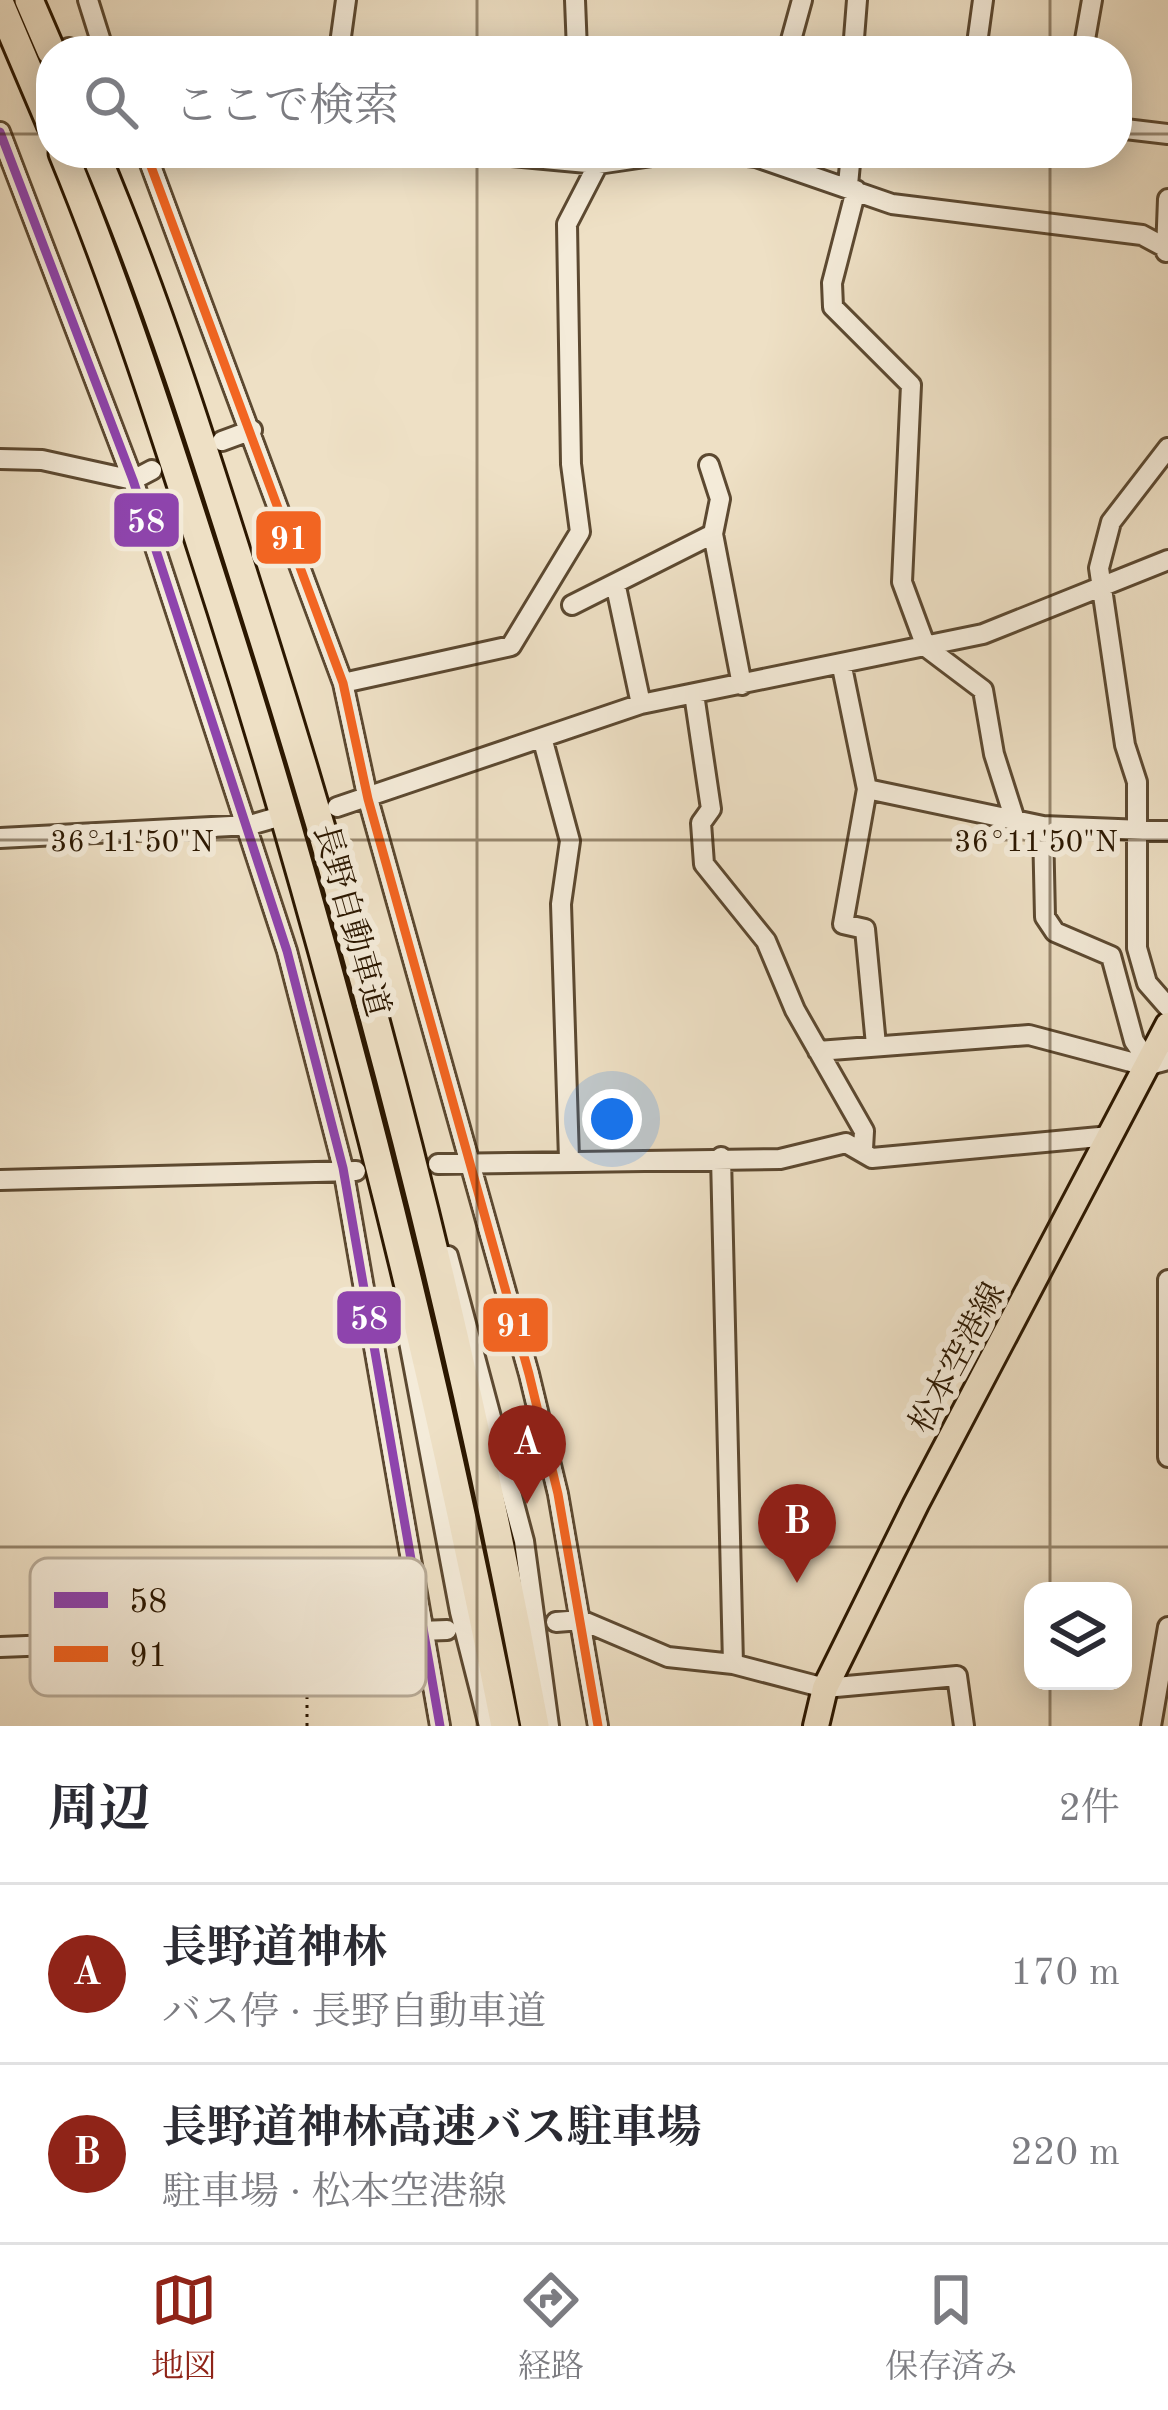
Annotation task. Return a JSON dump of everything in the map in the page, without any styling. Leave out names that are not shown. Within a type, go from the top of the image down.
[{"type":"highway","points":[[29,0],[56,36]]},
{"type":"highway","points":[[0,4],[36,89]]},
{"type":"highway","name":"長野自動車道","points":[[68,168],[199,538],[322,936],[433,1378],[505,1726]]},
{"type":"highway","name":"長野自動車道","points":[[100,168],[222,507],[351,928],[403,1120],[491,1501],[535,1726]]},
{"type":"main road","name":"松本空港線","points":[[816,1726],[825,1688],[1110,1136],[1154,1062],[1168,1025]]},
{"type":"street","points":[[88,0],[99,36]]},
{"type":"street","points":[[341,36],[346,0]]},
{"type":"street","points":[[575,0],[576,36]]},
{"type":"street","points":[[792,36],[802,0]]},
{"type":"street","points":[[855,36],[857,0]]},
{"type":"street","points":[[978,36],[983,0]]},
{"type":"street","points":[[1086,36],[1092,0]]},
{"type":"street","points":[[1132,130],[1168,134]]},
{"type":"street","points":[[0,132],[134,480],[250,825],[350,1170],[411,1558]]},
{"type":"street","points":[[152,168],[343,683],[368,799],[472,1162],[558,1494],[598,1726]]},
{"type":"street","points":[[343,683],[511,646],[580,532],[571,464],[567,224],[593,168]]},
{"type":"street","points":[[794,168],[892,204],[1142,235],[1166,250],[1168,199]]},
{"type":"street","points":[[851,168],[852,188],[832,283],[833,307],[911,385],[902,582],[908,611],[926,647],[983,690],[994,754],[1016,820]]},
{"type":"street","points":[[222,441],[251,430]]},
{"type":"street","points":[[1168,448],[1111,521],[1099,568],[1140,831],[1136,948],[1147,983],[1168,1007]]},
{"type":"street","points":[[0,459],[42,460],[134,480],[152,470]]},
{"type":"street","points":[[710,465],[720,499],[713,534],[742,685]]},
{"type":"street","points":[[572,605],[616,587],[713,534]]},
{"type":"street","points":[[337,807],[641,704],[842,667],[983,634],[1168,560]]},
{"type":"street","points":[[616,587],[641,704]]},
{"type":"street","points":[[842,667],[867,789],[843,924],[865,929],[876,1045]]},
{"type":"street","points":[[694,694],[711,809],[701,823],[704,864],[766,941],[818,1051],[864,1131],[863,1149]]},
{"type":"street","points":[[543,740],[570,841],[560,904],[568,1159]]},
{"type":"street","points":[[867,789],[1043,826],[1168,831]]},
{"type":"street","points":[[0,838],[250,825],[271,819]]},
{"type":"street","points":[[1043,826],[1045,917],[1055,932],[1111,956],[1134,1041],[1154,1062]]},
{"type":"street","points":[[818,1051],[1029,1035],[1154,1062]]},
{"type":"street","points":[[362,1087],[460,1612],[489,1726]]},
{"type":"street","points":[[403,1120],[431,1194],[524,1541],[549,1726]]},
{"type":"street","points":[[438,1164],[780,1159],[846,1143],[872,1158],[1110,1136]]},
{"type":"street","points":[[721,1157],[733,1664]]},
{"type":"street","points":[[0,1180],[350,1170]]},
{"type":"street","points":[[1168,1280],[1168,1456]]},
{"type":"street","points":[[556,1622],[581,1620],[668,1657],[733,1664],[825,1688],[957,1676],[964,1726]]},
{"type":"street","points":[[1151,1726],[1168,1627]]},
{"type":"street","points":[[426,1631],[447,1630]]},
{"type":"street","points":[[0,1647],[30,1646]]},
{"type":"street","points":[[426,1652],[440,1726]]},
{"type":"path","points":[[307,1696],[307,1726]]},
{"type":"transit line","name":"58","points":[[0,132],[133,480],[287,951],[343,1168],[411,1558]]},
{"type":"transit line","name":"91","points":[[152,168],[343,683],[368,799],[529,1374],[558,1494],[598,1726]]},
{"type":"transit line","name":"58","points":[[426,1645],[440,1726]]},
{"type":"place","name":"長野道神林","points":[[527,1504]]},
{"type":"place","name":"長野道神林高速バス駐車場","points":[[797,1583]]}]
